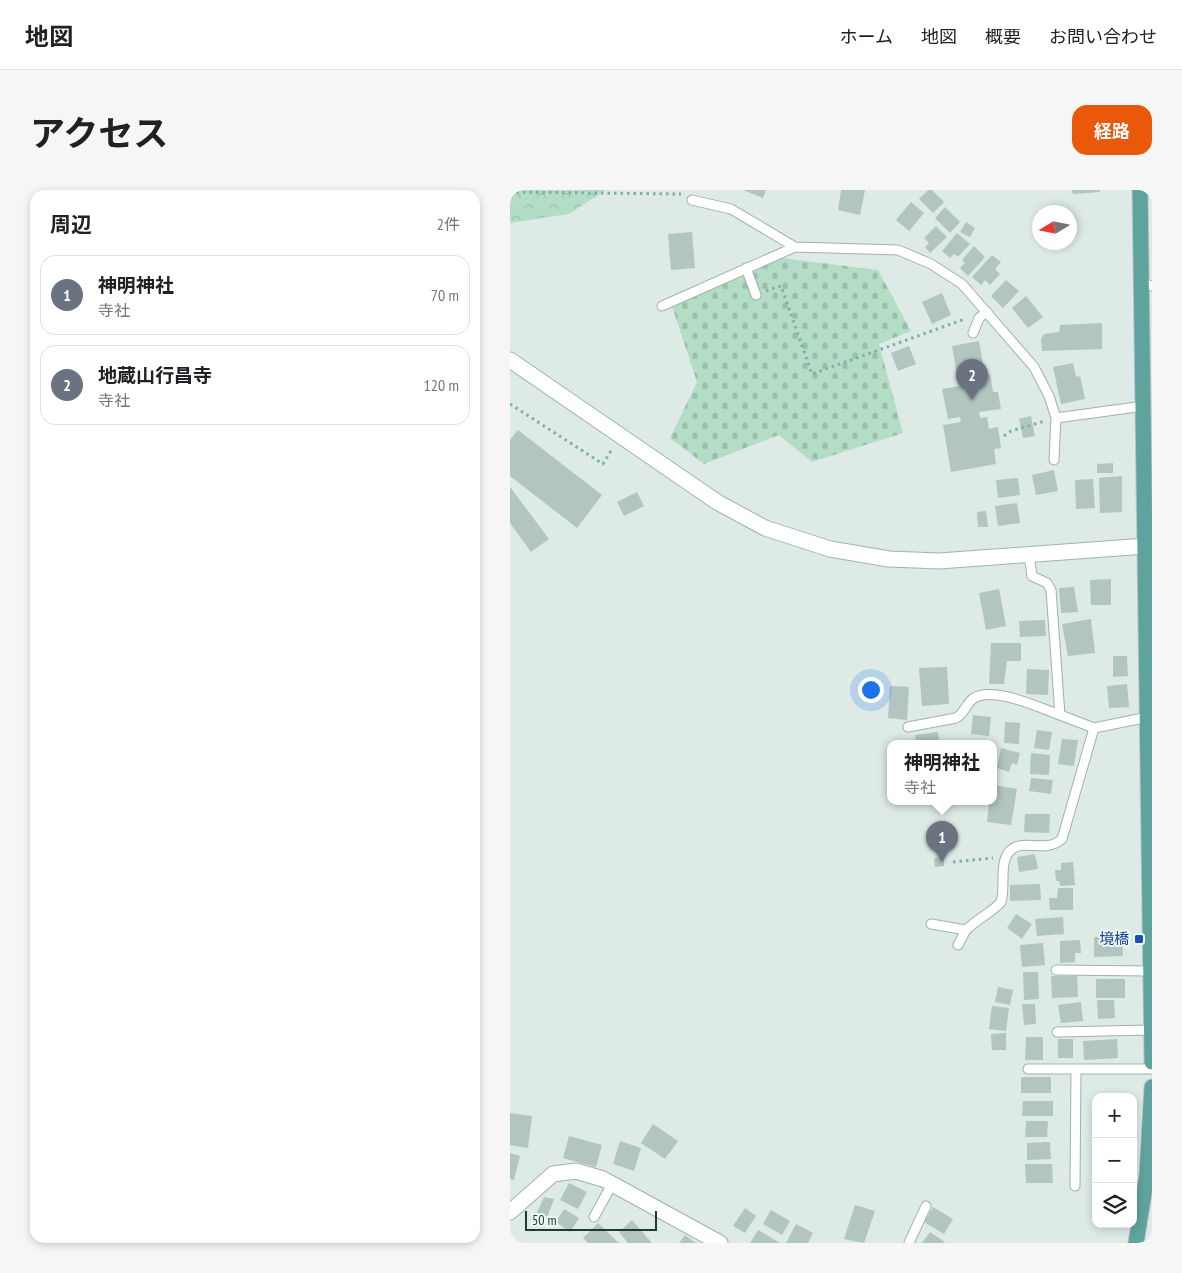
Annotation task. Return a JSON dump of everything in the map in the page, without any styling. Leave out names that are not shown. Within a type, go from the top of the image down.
[{"type":"main road","points":[[1140,190],[1147,285],[1144,406],[1146,546],[1149,564],[1148,717],[1152,1062]]},
{"type":"main road","points":[[1136,1243],[1146,1175],[1152,1087]]},
{"type":"street","points":[[510,360],[718,502],[743,516],[788,536],[830,549],[904,561],[977,560],[1146,546]]},
{"type":"street","points":[[510,1212],[554,1174],[576,1171],[612,1184],[720,1243]]},
{"type":"lane","points":[[692,200],[732,209],[795,246]]},
{"type":"lane","points":[[662,306],[795,246],[898,250],[931,264],[962,284],[1034,367],[1049,396],[1056,418],[1054,460]]},
{"type":"lane","points":[[746,268],[756,295]]},
{"type":"lane","points":[[972,333],[979,318],[987,312]]},
{"type":"lane","points":[[1056,418],[1144,406]]},
{"type":"lane","points":[[1029,555],[1032,576],[1047,583],[1051,590],[1060,715]]},
{"type":"lane","points":[[908,727],[956,718],[961,714],[968,702],[982,695],[1006,696],[1094,728],[1148,717]]},
{"type":"lane","points":[[958,945],[966,930],[980,916],[1001,902],[1005,856],[1016,847],[1050,846],[1062,839],[1094,728]]},
{"type":"lane","points":[[931,924],[966,930]]},
{"type":"lane","points":[[1056,970],[1150,971]]},
{"type":"lane","points":[[1057,1032],[1151,1030]]},
{"type":"lane","points":[[1028,1069],[1152,1069]]},
{"type":"lane","points":[[1075,1186],[1076,1069]]},
{"type":"lane","points":[[594,1217],[612,1184]]},
{"type":"lane","points":[[909,1243],[926,1206]]},
{"type":"path","points":[[510,192],[683,194],[692,200]]},
{"type":"path","points":[[756,295],[781,286],[812,374],[969,317]]},
{"type":"path","points":[[510,404],[603,464],[621,435]]},
{"type":"path","points":[[1004,436],[1011,430],[1035,424]]},
{"type":"path","points":[[953,862],[1005,856]]},
{"type":"green space","points":[[510,190],[606,190],[569,214],[510,223]]},
{"type":"green space","points":[[782,258],[878,270],[911,331],[879,344],[903,433],[812,462],[779,435],[704,464],[670,438],[697,382],[672,306]]},
{"type":"building","points":[[743,190],[766,190],[763,198]]},
{"type":"building","points":[[841,190],[865,190],[860,215],[838,210]]},
{"type":"building","points":[[928,190],[932,190],[944,202],[933,213],[919,199]]},
{"type":"building","points":[[1072,190],[1100,190],[1100,192],[1073,194]]},
{"type":"building","points":[[911,202],[924,213],[909,231],[896,220]]},
{"type":"building","points":[[945,207],[960,222],[950,233],[935,218]]},
{"type":"building","points":[[966,222],[975,228],[970,237],[960,232]]},
{"type":"building","points":[[936,226],[947,237],[930,253],[925,247],[929,243],[924,238]]},
{"type":"building","points":[[692,232],[695,268],[671,270],[668,234]]},
{"type":"building","points":[[957,233],[970,244],[958,257],[954,254],[950,258],[942,251]]},
{"type":"building","points":[[974,246],[985,257],[968,276],[960,268],[965,263],[962,260]]},
{"type":"building","points":[[992,255],[1001,262],[995,269],[1000,274],[990,285],[985,280],[981,285],[972,277]]},
{"type":"building","points":[[1006,280],[1019,291],[1003,308],[991,296]]},
{"type":"building","points":[[942,293],[951,315],[932,324],[922,302]]},
{"type":"building","points":[[1026,296],[1043,317],[1028,328],[1012,308]]},
{"type":"building","points":[[1102,323],[1102,349],[1042,351],[1041,339],[1044,334],[1059,332],[1060,325]]},
{"type":"building","points":[[979,341],[985,375],[990,374],[993,392],[998,392],[1001,409],[979,412],[980,418],[987,417],[989,429],[998,427],[1001,448],[994,449],[996,464],[951,472],[943,425],[961,422],[960,417],[948,419],[942,389],[966,385],[965,380],[958,381],[952,346]]},
{"type":"building","points":[[909,346],[916,364],[898,371],[891,353]]},
{"type":"building","points":[[1073,363],[1076,377],[1080,376],[1085,399],[1061,404],[1053,367]]},
{"type":"building","points":[[1031,416],[1035,436],[1023,438],[1019,419]]},
{"type":"building","points":[[518,430],[602,495],[577,528],[510,476],[510,440]]},
{"type":"building","points":[[1113,463],[1113,473],[1097,473],[1097,464]]},
{"type":"building","points":[[1054,470],[1058,491],[1036,495],[1032,475]]},
{"type":"building","points":[[1122,476],[1122,512],[1100,513],[1099,478]]},
{"type":"building","points":[[1018,478],[1020,495],[998,498],[996,480]]},
{"type":"building","points":[[1093,479],[1095,508],[1076,509],[1075,480]]},
{"type":"building","points":[[510,487],[549,539],[531,552],[510,523]]},
{"type":"building","points":[[637,492],[644,506],[624,516],[617,502]]},
{"type":"building","points":[[1017,503],[1020,523],[998,526],[995,506]]},
{"type":"building","points":[[986,511],[988,527],[978,527],[977,512]]},
{"type":"building","points":[[1111,579],[1111,605],[1091,605],[1090,580]]},
{"type":"building","points":[[1074,587],[1078,612],[1061,613],[1059,588]]},
{"type":"building","points":[[999,589],[1006,626],[986,630],[979,593]]},
{"type":"building","points":[[1091,619],[1095,653],[1068,656],[1062,624]]},
{"type":"building","points":[[1045,620],[1046,636],[1020,637],[1019,621]]},
{"type":"building","points":[[991,643],[1021,643],[1021,661],[1007,661],[1004,684],[989,684]]},
{"type":"building","points":[[1113,656],[1127,656],[1128,676],[1113,677]]},
{"type":"building","points":[[947,667],[949,704],[922,706],[919,668]]},
{"type":"building","points":[[1027,669],[1049,670],[1048,695],[1026,694]]},
{"type":"building","points":[[1127,684],[1129,707],[1109,708],[1107,686]]},
{"type":"building","points":[[890,686],[909,687],[907,720],[888,718]]},
{"type":"building","points":[[973,715],[991,717],[989,736],[971,734]]},
{"type":"building","points":[[1005,722],[1020,723],[1019,744],[1004,743]]},
{"type":"building","points":[[1037,730],[1052,732],[1049,750],[1034,748]]},
{"type":"building","points":[[938,732],[939,740],[916,740],[915,735]]},
{"type":"building","points":[[1062,739],[1078,740],[1074,766],[1058,764]]},
{"type":"building","points":[[1001,748],[1020,753],[1017,765],[1012,763],[1009,772],[997,768]]},
{"type":"building","points":[[1031,753],[1050,755],[1049,775],[1030,774]]},
{"type":"building","points":[[1031,778],[1053,780],[1051,794],[1029,791]]},
{"type":"building","points":[[997,786],[1017,789],[1011,825],[987,822],[989,805],[997,805]]},
{"type":"building","points":[[1025,814],[1050,814],[1049,833],[1024,832]]},
{"type":"building","points":[[1035,854],[1038,869],[1019,872],[1017,857]]},
{"type":"building","points":[[944,857],[944,866],[935,867],[934,858]]},
{"type":"building","points":[[1073,862],[1075,885],[1060,886],[1059,881],[1056,881],[1055,870],[1061,870],[1061,863]]},
{"type":"building","points":[[1040,884],[1041,900],[1010,901],[1010,885]]},
{"type":"building","points":[[1058,888],[1073,888],[1073,910],[1050,910],[1049,898],[1057,898]]},
{"type":"building","points":[[1016,914],[1032,924],[1022,939],[1007,928]]},
{"type":"building","points":[[1063,917],[1064,934],[1037,936],[1035,919]]},
{"type":"building","points":[[1122,936],[1123,956],[1094,957],[1094,937]]},
{"type":"building","points":[[1080,940],[1081,953],[1075,953],[1075,962],[1060,963],[1060,941]]},
{"type":"building","points":[[1043,943],[1045,965],[1022,967],[1020,945]]},
{"type":"building","points":[[1023,972],[1038,972],[1039,999],[1024,1000]]},
{"type":"building","points":[[1051,976],[1077,976],[1078,997],[1052,998]]},
{"type":"building","points":[[1096,979],[1125,979],[1125,998],[1096,998]]},
{"type":"building","points":[[998,987],[1013,990],[1010,1005],[995,1002]]},
{"type":"building","points":[[1097,1000],[1114,1000],[1115,1018],[1098,1019]]},
{"type":"building","points":[[1081,1002],[1083,1021],[1061,1023],[1058,1005]]},
{"type":"building","points":[[1022,1004],[1035,1004],[1036,1024],[1024,1025]]},
{"type":"building","points":[[992,1006],[1009,1008],[1006,1031],[989,1029]]},
{"type":"building","points":[[1006,1033],[1006,1050],[992,1050],[991,1034]]},
{"type":"building","points":[[1026,1037],[1043,1037],[1043,1060],[1025,1060]]},
{"type":"building","points":[[1058,1039],[1073,1039],[1073,1058],[1058,1058]]},
{"type":"building","points":[[1117,1039],[1118,1058],[1084,1060],[1083,1041]]},
{"type":"building","points":[[1021,1077],[1051,1077],[1051,1093],[1021,1093]]},
{"type":"building","points":[[1023,1101],[1053,1101],[1053,1116],[1022,1116]]},
{"type":"building","points":[[510,1113],[532,1116],[528,1148],[510,1145]]},
{"type":"building","points":[[1026,1121],[1048,1121],[1047,1137],[1025,1137]]},
{"type":"building","points":[[653,1124],[678,1141],[665,1159],[641,1143]]},
{"type":"building","points":[[569,1136],[602,1145],[596,1167],[563,1158]]},
{"type":"building","points":[[620,1141],[641,1148],[634,1171],[613,1164]]},
{"type":"building","points":[[1050,1142],[1051,1159],[1027,1160],[1027,1143]]},
{"type":"building","points":[[510,1153],[520,1156],[514,1180],[510,1179]]},
{"type":"building","points":[[1025,1164],[1052,1164],[1053,1183],[1026,1183]]},
{"type":"building","points":[[569,1183],[587,1192],[578,1209],[560,1200]]},
{"type":"building","points":[[544,1197],[554,1199],[545,1223],[534,1219]]},
{"type":"building","points":[[855,1205],[875,1211],[864,1243],[844,1239]]},
{"type":"building","points":[[933,1207],[953,1219],[944,1234],[924,1222]]},
{"type":"building","points":[[745,1208],[756,1216],[745,1233],[733,1226]]},
{"type":"building","points":[[564,1209],[579,1218],[570,1232],[556,1222]]},
{"type":"building","points":[[771,1210],[790,1221],[782,1235],[763,1224]]},
{"type":"building","points":[[632,1220],[652,1243],[628,1243],[619,1232]]},
{"type":"building","points":[[598,1223],[619,1243],[588,1243],[583,1238]]},
{"type":"building","points":[[796,1224],[813,1233],[808,1243],[786,1243]]},
{"type":"building","points":[[758,1230],[780,1243],[750,1243]]},
{"type":"building","points":[[930,1232],[945,1242],[922,1243]]},
{"type":"building","points":[[685,1235],[696,1243],[679,1243]]},
{"type":"place","name":"地蔵山行昌寺","points":[[972,400]]},
{"type":"place","name":"神明神社","points":[[942,862]]},
{"type":"place","name":"境橋","points":[[1139,939]]}]
